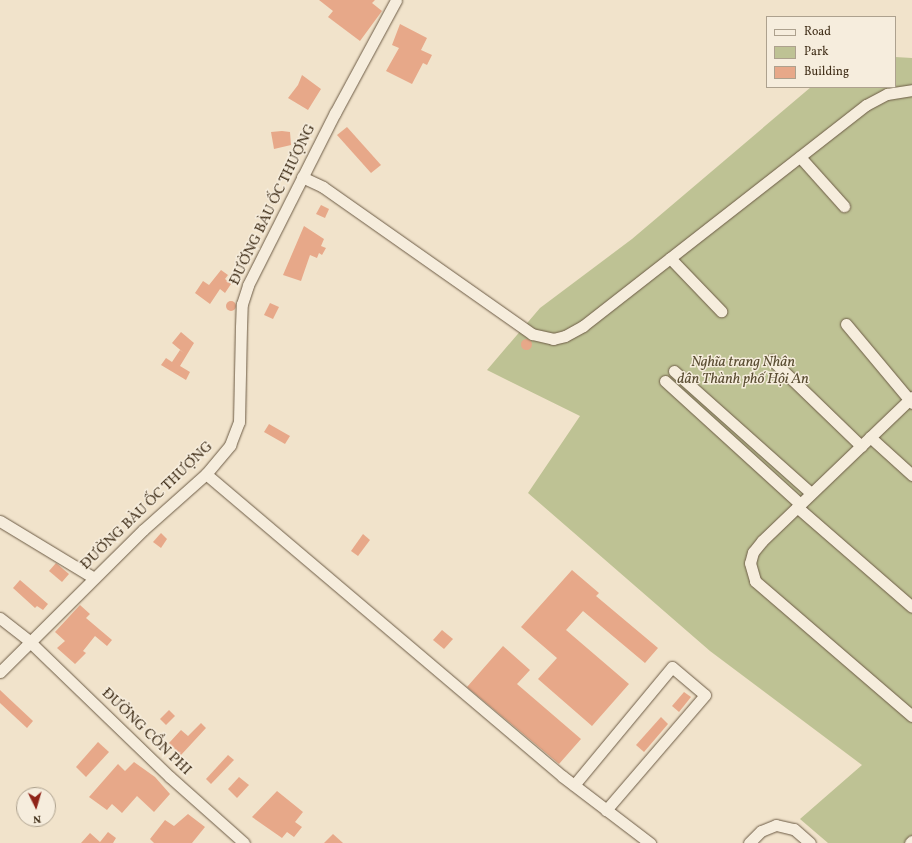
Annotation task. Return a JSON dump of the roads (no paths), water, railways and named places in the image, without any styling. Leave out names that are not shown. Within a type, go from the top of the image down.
[{"type":"street","name":"ĐƯỜNG BÀU ỐC THƯỢNG","points":[[0,672],[29,640],[206,474],[230,445],[239,422],[240,327],[242,304],[248,285],[302,177],[396,0]]},
{"type":"street","points":[[302,177],[323,187],[532,334],[544,339],[564,336],[582,326],[866,105],[887,94],[912,90]]},
{"type":"street","points":[[800,157],[844,206]]},
{"type":"street","points":[[670,258],[721,311]]},
{"type":"street","points":[[846,324],[911,400],[811,493],[753,552],[751,572],[755,581],[912,716]]},
{"type":"street","points":[[772,360],[861,446]]},
{"type":"street","points":[[674,370],[811,493]]},
{"type":"street","points":[[665,381],[798,506],[912,607]]},
{"type":"street","points":[[870,437],[912,475]]},
{"type":"street","points":[[206,474],[574,785],[650,843]]},
{"type":"street","points":[[0,521],[94,578]]},
{"type":"street","name":"ĐƯỜNG CỒN PHI","points":[[0,618],[29,640],[170,777],[244,843]]},
{"type":"street","points":[[574,785],[672,667],[705,695],[606,810]]},
{"type":"street","points":[[749,843],[761,831],[776,825],[794,829],[810,843]]},
{"type":"park label","name":"Nghĩa trang Nhân dân Thành phố Hội An","points":[[743,370]]}]
